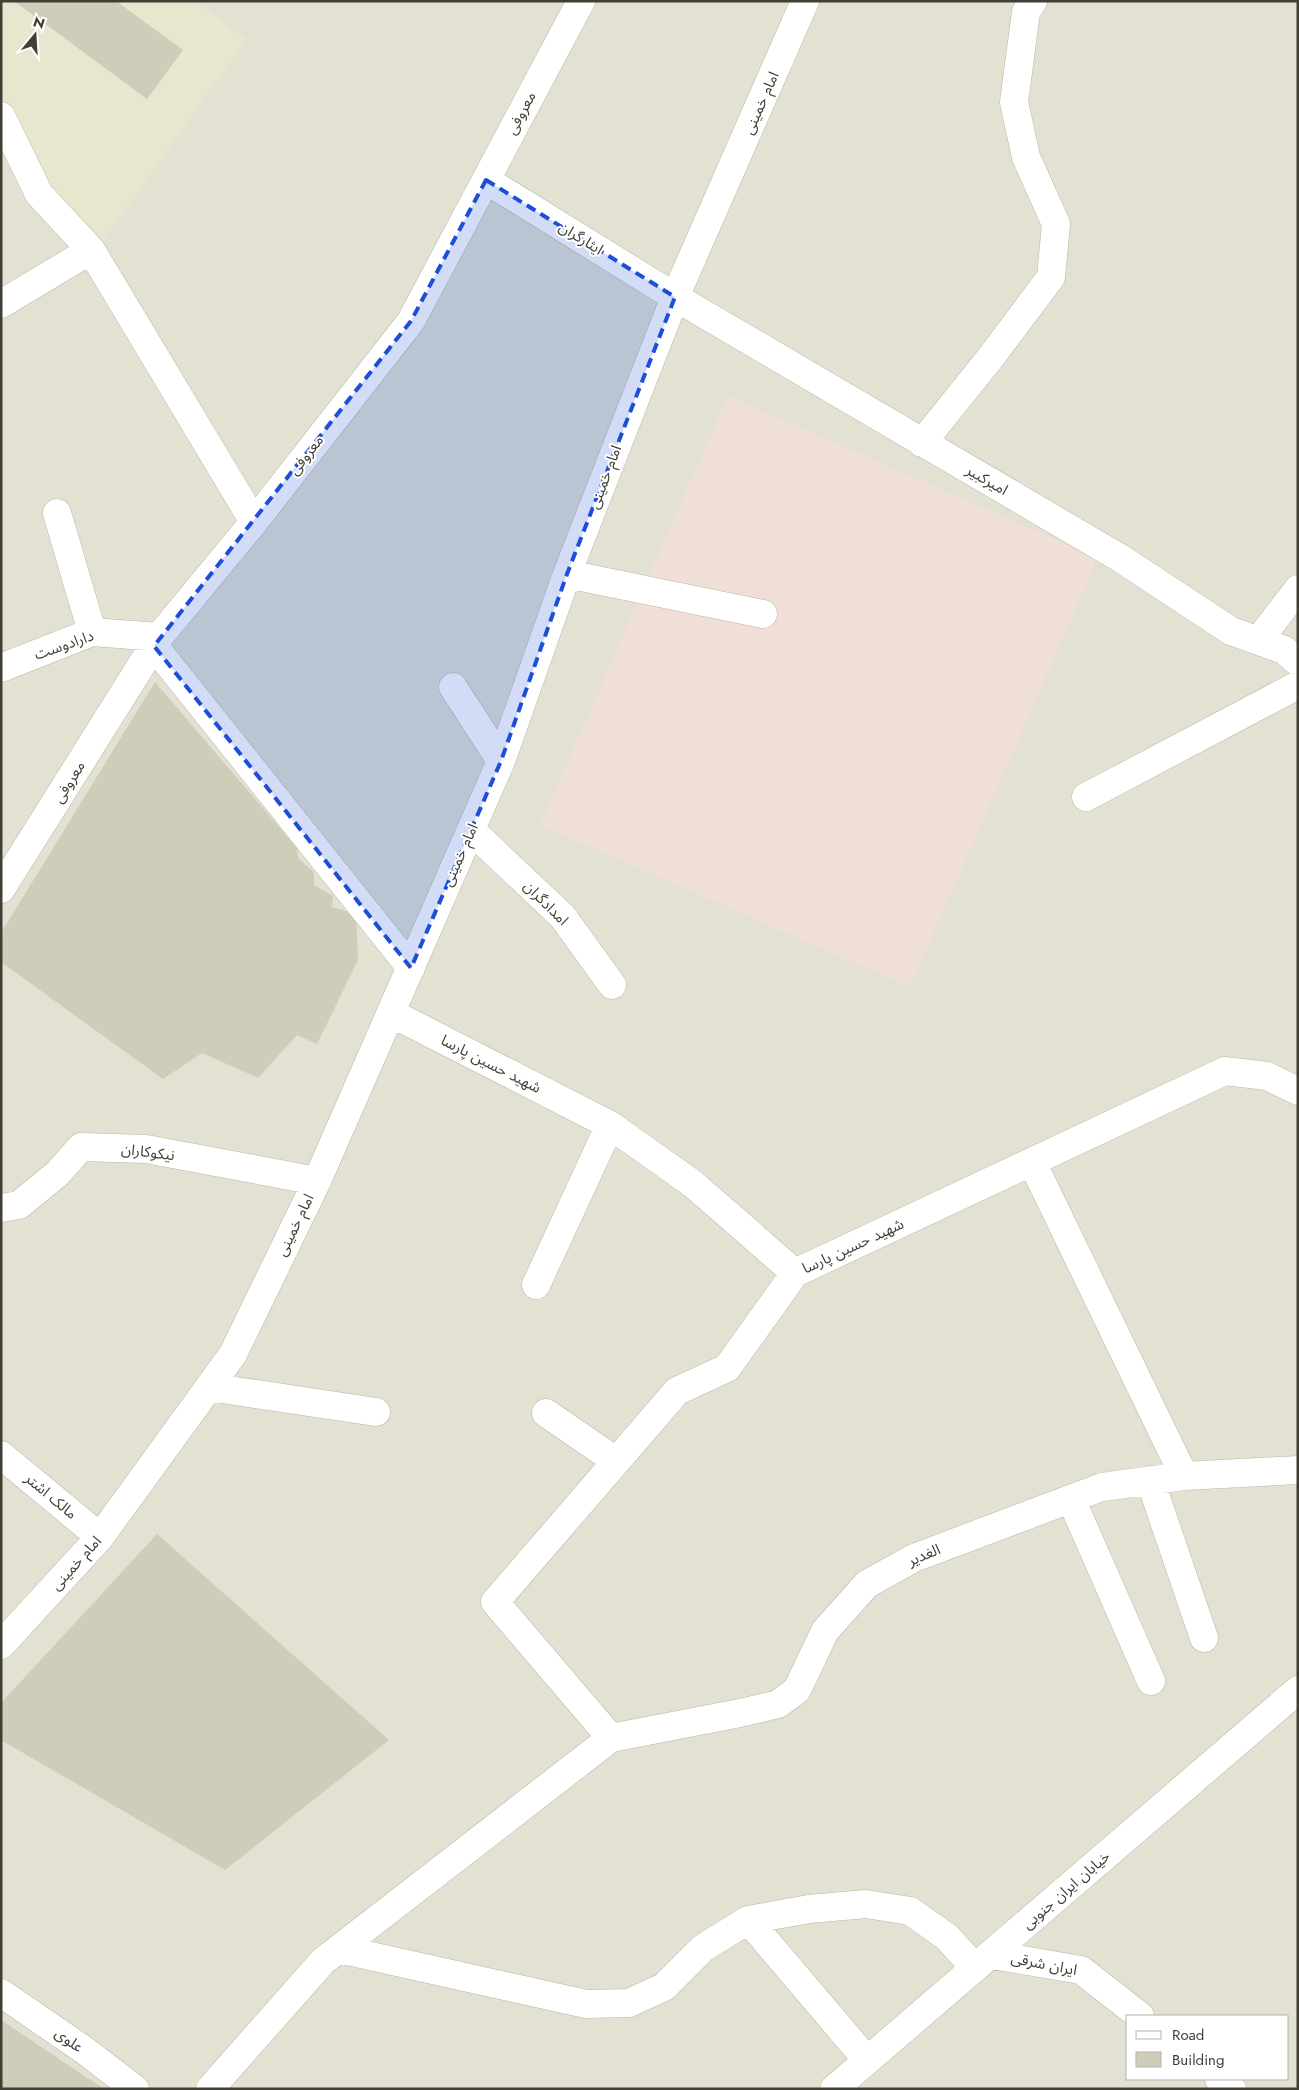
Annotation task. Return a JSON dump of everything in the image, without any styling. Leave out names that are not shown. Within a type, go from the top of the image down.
[{"type":"street","name":"امام خمینی","points":[[1,1645],[100,1537],[233,1354],[316,1181],[501,761],[567,574],[675,297],[805,1]]},
{"type":"street","points":[[922,443],[991,357],[1051,277],[1056,224],[1026,157],[1014,102],[1026,12],[1033,1]]},
{"type":"street","name":"معروفی","points":[[1,889],[157,641],[254,522],[412,321],[575,4]]},
{"type":"street","points":[[1,116],[39,194],[91,250],[254,522]]},
{"type":"street","name":"ایثارگران","points":[[486,180],[675,297]]},
{"type":"street","points":[[1,304],[91,250]]},
{"type":"street","name":"امیرکبیر","points":[[675,297],[1120,558],[1231,631],[1284,650],[1298,662]]},
{"type":"street","points":[[57,513],[92,632]]},
{"type":"street","points":[[567,574],[763,614]]},
{"type":"street","points":[[1258,641],[1298,588]]},
{"type":"street","name":"دارادوست","points":[[1,668],[92,632],[157,641]]},
{"type":"street","points":[[157,641],[411,968]]},
{"type":"street","points":[[1086,797],[1298,684]]},
{"type":"street","points":[[453,687],[501,761]]},
{"type":"street","name":"امدادگران","points":[[471,830],[563,918],[612,985]]},
{"type":"street","name":"شهید حسین پارسا","points":[[390,1013],[610,1125],[692,1184],[795,1273],[1226,1071],[1267,1076],[1298,1091]]},
{"type":"street","points":[[536,1284],[610,1125]]},
{"type":"street","name":"نیکوکاران","points":[[1,1208],[19,1205],[58,1172],[80,1146],[146,1149],[316,1181]]},
{"type":"street","points":[[1032,1162],[1184,1476]]},
{"type":"street","points":[[210,2089],[323,1961],[611,1738],[495,1602],[677,1391],[727,1368],[795,1273]]},
{"type":"street","points":[[209,1387],[376,1412]]},
{"type":"street","points":[[546,1413],[616,1461]]},
{"type":"street","name":"مالک اشتر","points":[[1,1455],[100,1537]]},
{"type":"street","name":"الغدیر","points":[[611,1738],[740,1714],[778,1704],[797,1690],[825,1631],[867,1584],[914,1558],[1102,1487],[1184,1476],[1297,1473]]},
{"type":"street","points":[[1150,1480],[1204,1638]]},
{"type":"street","points":[[1071,1498],[1152,1681]]},
{"type":"street","name":"خیابان ایران جنوبی","points":[[834,2089],[1298,1690]]},
{"type":"street","points":[[339,1949],[586,2004],[629,2004],[664,1987],[703,1948],[748,1920],[809,1909],[866,1904],[910,1911],[947,1938],[984,1961]]},
{"type":"street","points":[[748,1920],[866,2060]]},
{"type":"street","name":"ایران شرقی","points":[[984,1961],[1081,1970],[1139,2015]]},
{"type":"street","name":"علوی","points":[[1,1993],[84,2050],[135,2089]]},
{"type":"street","points":[[1220,2080],[1232,2089]]},
{"type":"highlighted area","points":[[486,180],[675,297],[567,574],[501,761],[411,968],[154,646],[411,321]]},
{"type":"shaded area","points":[[1,1],[1298,1],[1298,2089],[1,2089]]},
{"type":"shaded area","points":[[1,1],[197,1],[246,40],[104,240],[40,178],[1,102]]},
{"type":"shaded area","points":[[728,396],[1098,558],[910,987],[540,825]]},
{"type":"building","points":[[14,1],[116,1],[183,50],[147,99]]},
{"type":"building","points":[[155,682],[297,848],[298,858],[314,872],[314,885],[333,896],[332,907],[356,914],[358,960],[317,1044],[297,1035],[258,1078],[202,1053],[163,1079],[1,962],[1,933]]},
{"type":"building","points":[[157,1534],[389,1740],[225,1870],[1,1740],[1,1703]]},
{"type":"building","points":[[1,2020],[104,2089],[1,2089]]}]
